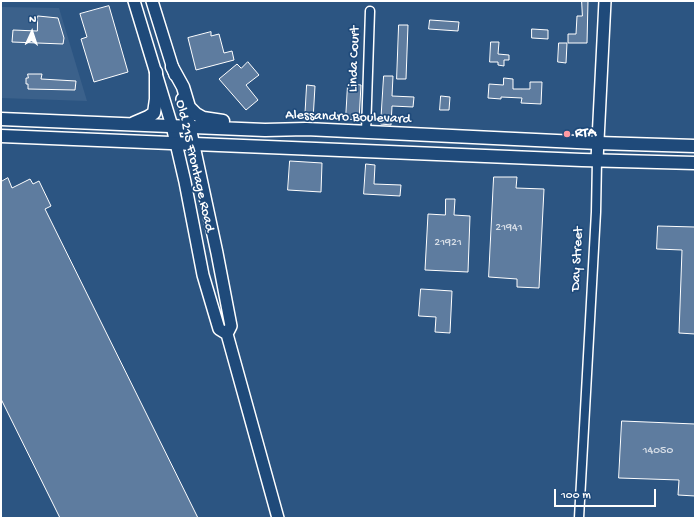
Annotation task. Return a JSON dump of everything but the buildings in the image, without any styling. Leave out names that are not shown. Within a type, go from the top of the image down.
[{"type":"main road","points":[[172,66],[183,87],[189,107],[203,118],[222,121],[283,124],[306,129]]},
{"type":"main road","points":[[130,124],[154,113],[156,99],[156,72]]},
{"type":"main road","name":"Alessandro Boulevard","points":[[1,119],[283,131],[306,129],[598,143],[695,146]]},
{"type":"main road","points":[[1,136],[695,163]]},
{"type":"street","name":"Old 215 Frontage Road","points":[[134,1],[172,126],[185,182],[203,275],[219,329],[227,334]]},
{"type":"street","name":"Old 215 Frontage Road","points":[[152,1],[190,127],[231,326],[227,334],[278,518]]},
{"type":"street","name":"Day Street","points":[[579,518],[595,226],[605,1]]},
{"type":"street","name":"Linda Court","points":[[366,132],[370,11]]},
{"type":"shaded area","points":[[2,7],[59,8],[87,101],[1,98]]},
{"type":"place","name":"RTA","points":[[567,134]]}]
